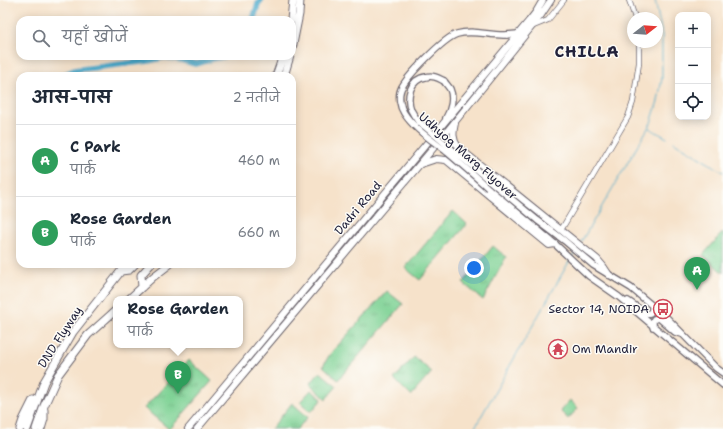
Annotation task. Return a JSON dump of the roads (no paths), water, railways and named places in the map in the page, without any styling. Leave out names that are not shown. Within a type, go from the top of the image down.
[{"type":"highway","name":"Dadri Road","points":[[539,13],[543,0]]},
{"type":"highway","name":"Dadri Road","points":[[197,429],[420,165],[539,13],[551,0]]},
{"type":"highway","points":[[292,16],[296,2]]},
{"type":"highway","points":[[296,2],[299,14],[296,29]]},
{"type":"highway","name":"Dadri Road","points":[[188,429],[518,34],[531,25]]},
{"type":"highway","points":[[277,72],[282,60]]},
{"type":"highway","points":[[285,72],[289,60]]},
{"type":"highway","points":[[455,122],[453,134],[454,142],[458,147],[560,233],[567,234],[595,262],[603,266],[609,275]]},
{"type":"highway","points":[[425,145],[429,148],[426,157]]},
{"type":"highway","points":[[446,160],[458,147]]},
{"type":"highway","points":[[420,165],[436,159],[446,160],[549,245],[557,246]]},
{"type":"highway","name":"DND Flyway","points":[[27,429],[44,382],[73,332],[122,268]]},
{"type":"highway","points":[[142,287],[141,275],[147,268]]},
{"type":"highway","points":[[132,296],[165,268]]},
{"type":"highway","name":"DND Flyway","points":[[36,429],[44,406],[58,375],[88,335],[113,313]]},
{"type":"highway","points":[[20,429],[36,394],[44,382]]},
{"type":"highway","points":[[41,429],[44,419],[44,406]]},
{"type":"main road","name":"Udhyog Marg Flyover","points":[[518,34],[496,36],[467,33],[457,34],[448,38],[416,68],[405,81],[400,91],[400,100],[403,112],[422,133],[447,152],[557,246],[589,276],[618,297]]},
{"type":"main road","name":"Udhyog Marg Flyover","points":[[444,122],[449,113],[452,101],[450,90],[444,81],[435,77],[425,76],[414,83],[410,91],[409,98],[411,111],[418,121],[537,220],[560,233],[565,241],[595,262]]},
{"type":"main road","points":[[609,275],[631,288],[667,318],[716,368],[723,373]]},
{"type":"main road","points":[[618,297],[629,301],[647,314],[652,310],[652,306]]},
{"type":"main road","points":[[618,297],[723,385]]},
{"type":"main road","points":[[653,327],[654,319],[659,318],[675,332],[683,334]]},
{"type":"street","points":[[531,25],[548,20],[564,0]]},
{"type":"street","points":[[629,0],[633,12]]},
{"type":"street","points":[[539,13],[548,20]]},
{"type":"street","points":[[560,233],[628,117],[633,102],[639,63],[639,48]]},
{"type":"waterway","points":[[254,16],[258,4],[261,0]]},
{"type":"waterway","points":[[581,242],[651,123],[658,101],[662,78],[662,35],[655,0]]},
{"type":"waterway","points":[[70,72],[75,70],[152,60]]},
{"type":"waterway","points":[[182,60],[196,64],[209,60]]},
{"type":"waterway","points":[[649,128],[667,138]]},
{"type":"waterway","points":[[674,142],[723,172]]},
{"type":"waterway","points":[[572,258],[575,252]]},
{"type":"waterway","points":[[474,429],[570,260]]},
{"type":"place","name":"C Park","points":[[697,290]]},
{"type":"place","name":"Sector 14, NOIDA","points":[[663,309]]},
{"type":"place","name":"Om Mandir","points":[[558,349]]},
{"type":"place","name":"Rose Garden","points":[[178,394]]},
{"type":"district","name":"CHILLA","points":[[587,51]]}]
